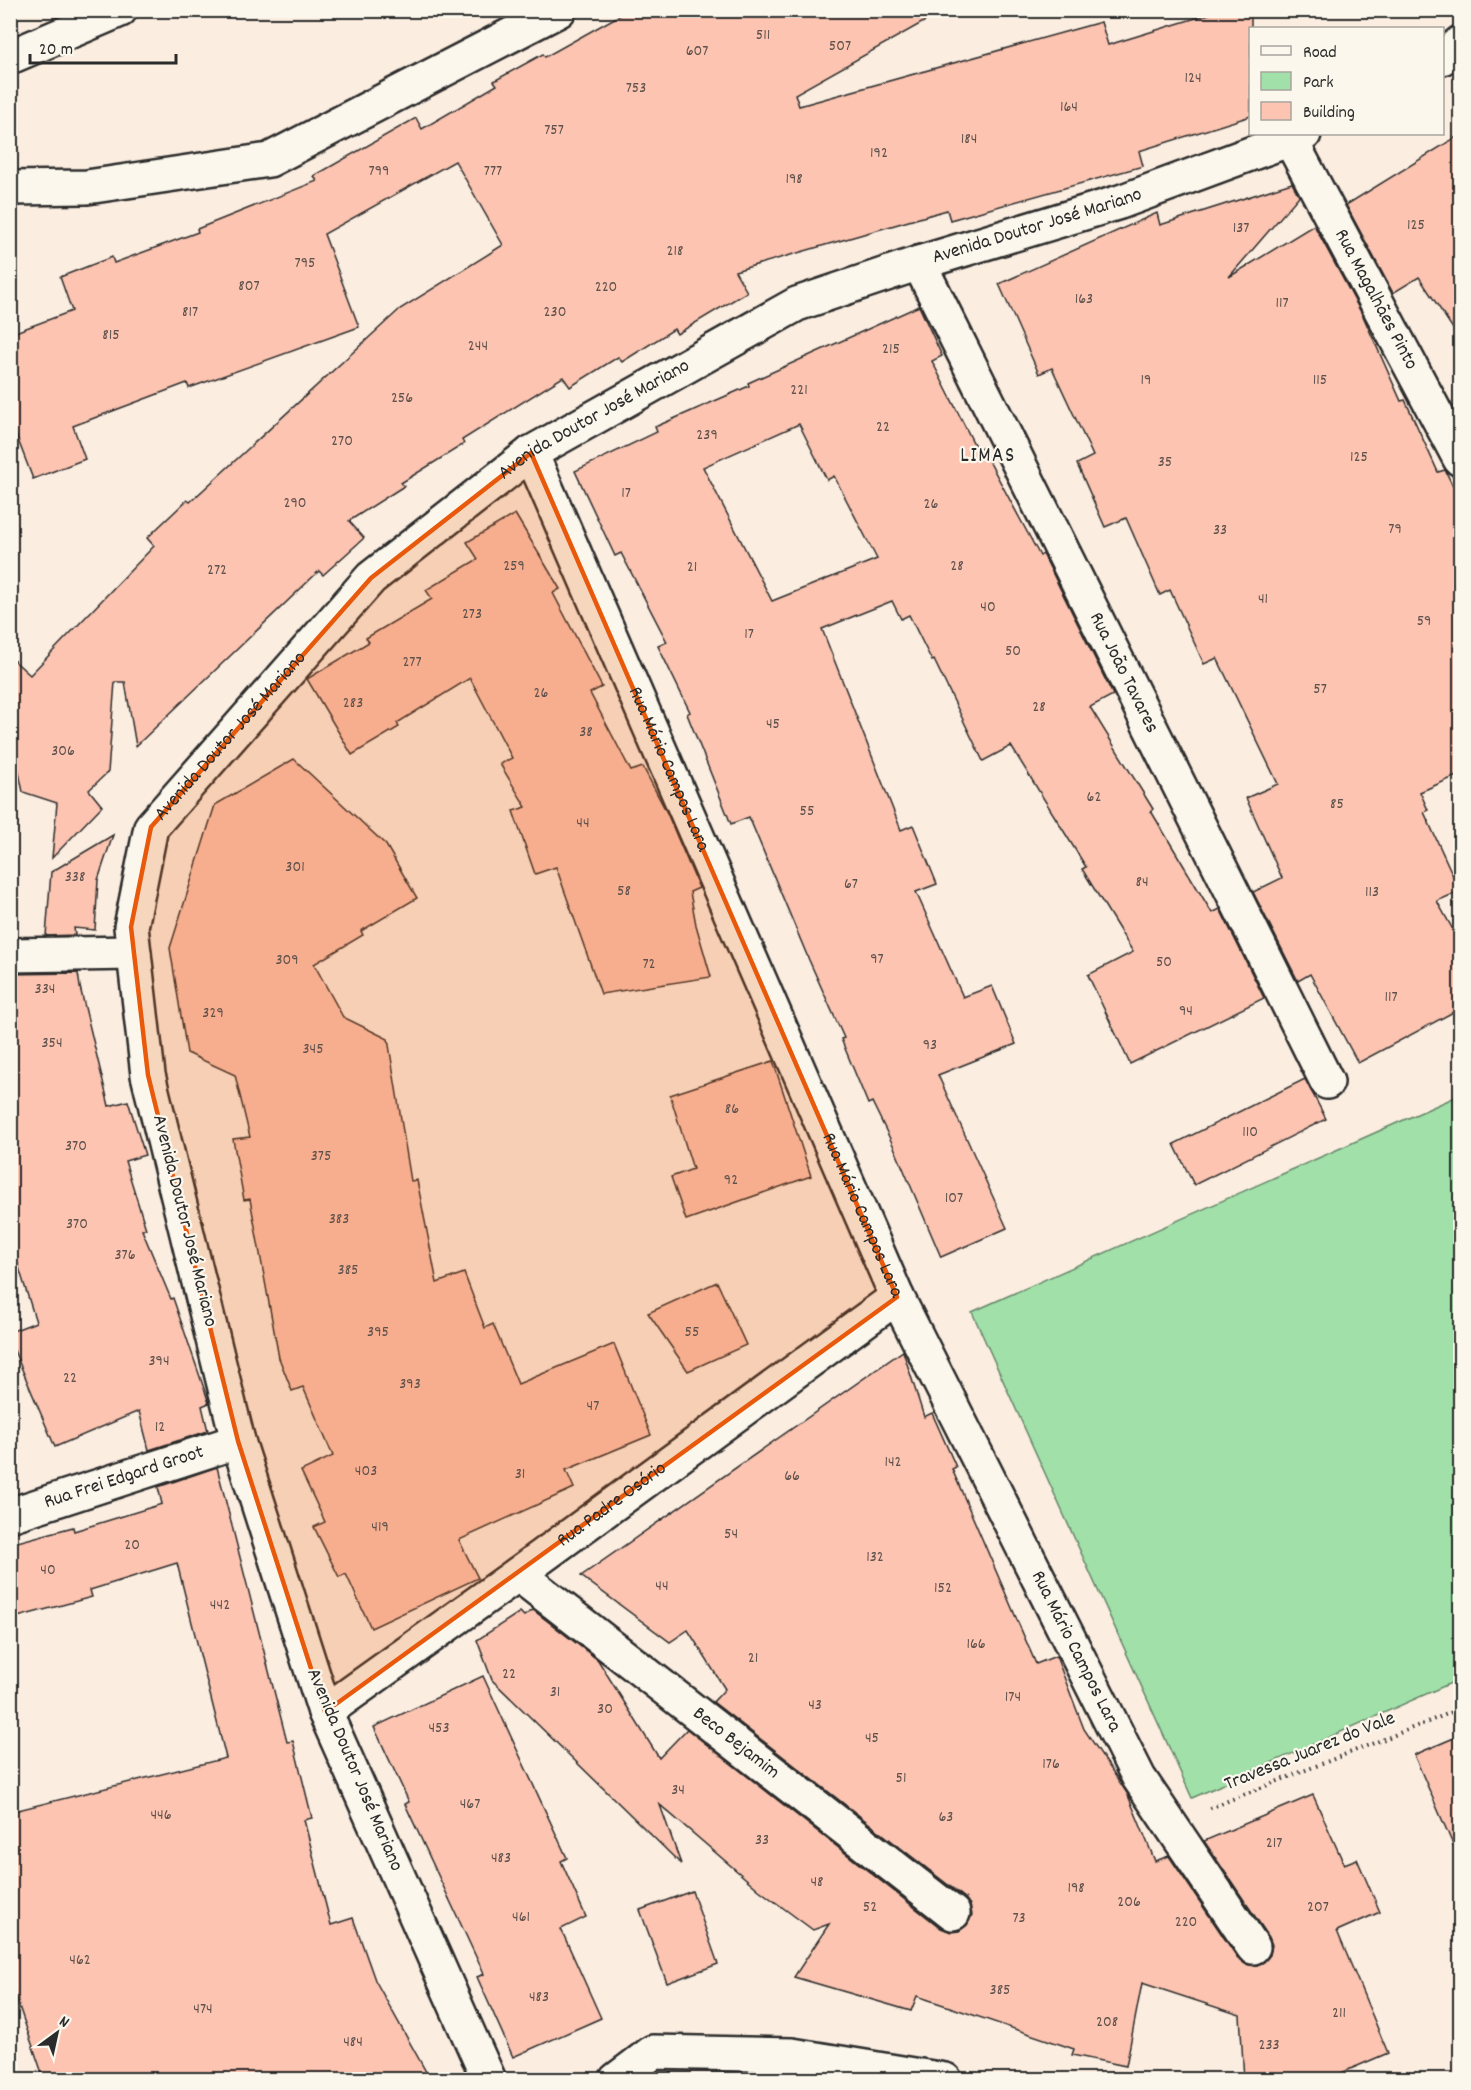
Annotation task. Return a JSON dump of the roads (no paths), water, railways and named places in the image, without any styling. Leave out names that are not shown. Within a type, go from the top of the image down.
[{"type":"main road","points":[[10,57],[120,10]]},
{"type":"main road","points":[[10,188],[87,187],[269,160],[559,10]]},
{"type":"main road","points":[[1444,57],[1461,43]]},
{"type":"main road","name":"Avenida Doutor José Mariano","points":[[489,2079],[325,1712],[238,1440],[148,1075],[131,927],[151,827],[371,578],[531,453],[797,304],[919,263],[1120,202],[1297,136]]},
{"type":"main road","name":"Rua Magalhães Pinto","points":[[1297,136],[1461,459]]},
{"type":"main road","name":"Rua João Tavares","points":[[919,263],[1327,1082]]},
{"type":"main road","name":"Rua Mário Campos Lara","points":[[531,453],[897,1297],[1139,1778],[1253,1947]]},
{"type":"main road","points":[[10,955],[134,953]]},
{"type":"main road","name":"Rua Padre Osório","points":[[325,1712],[897,1297]]},
{"type":"main road","name":"Rua Frei Edgard Groot","points":[[10,1515],[238,1440]]},
{"type":"main road","name":"Beco Bejamim","points":[[518,1574],[953,1913]]},
{"type":"main road","points":[[616,2079],[653,2052],[792,2055],[945,2079]]},
{"type":"district","name":"LIMAS","points":[[988,457]]}]
